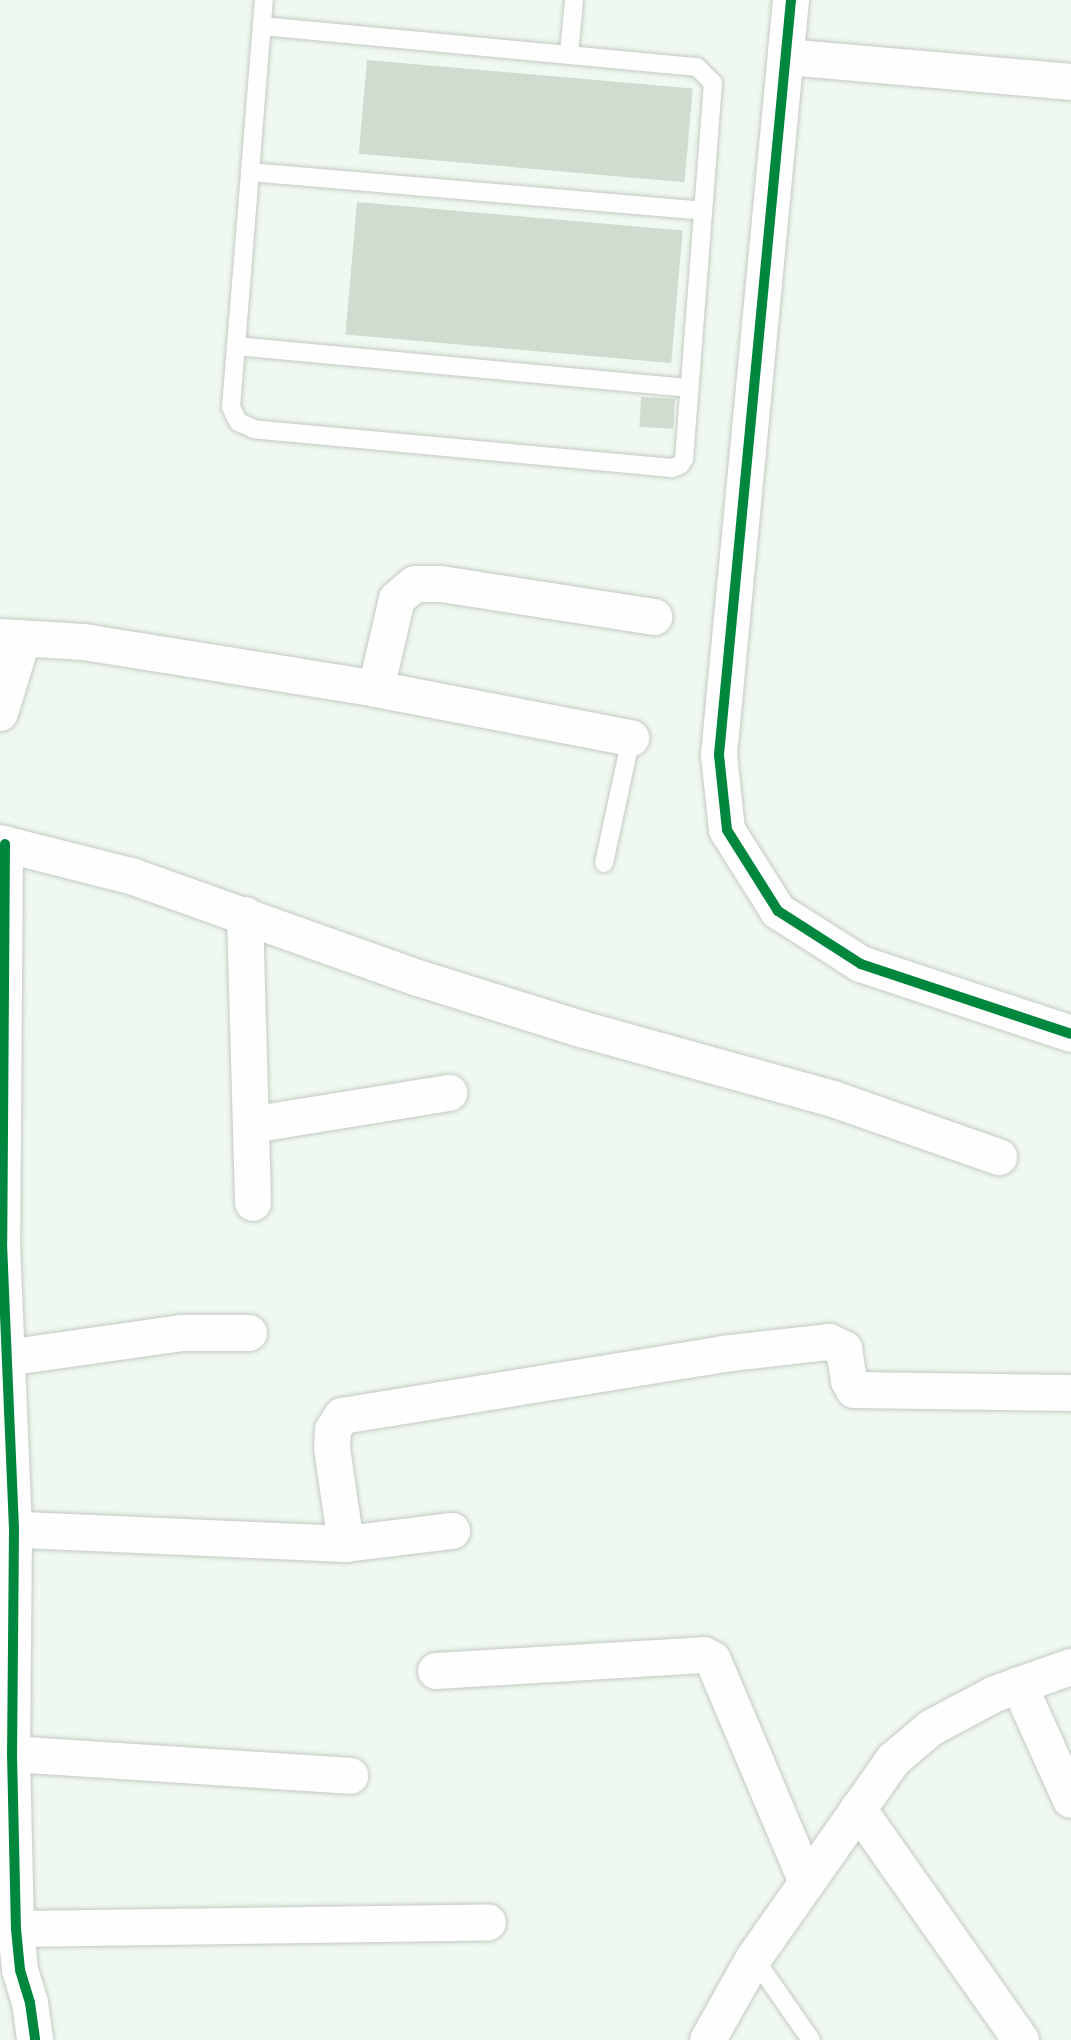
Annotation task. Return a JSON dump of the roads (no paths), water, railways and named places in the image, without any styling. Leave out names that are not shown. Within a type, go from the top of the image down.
[{"type":"street","points":[[791,0],[719,755],[727,830],[778,911],[861,964],[1071,1034]]},
{"type":"street","points":[[786,57],[1071,82]]},
{"type":"street","points":[[376,689],[397,599],[415,584],[441,584],[654,617]]},
{"type":"street","points":[[0,713],[12,637],[84,642],[376,689],[631,738]]},
{"type":"street","points":[[35,2040],[30,2003],[10,1970],[16,1929],[2,1243],[3,844],[134,877],[418,978],[581,1029],[833,1099],[999,1157]]},
{"type":"street","points":[[245,915],[253,1203]]},
{"type":"street","points":[[251,1125],[449,1093]]},
{"type":"street","points":[[6,1358],[181,1333],[249,1333]]},
{"type":"street","points":[[346,1544],[332,1448],[333,1430],[342,1416],[723,1354],[829,1342],[844,1349],[849,1381],[854,1390],[1071,1393]]},
{"type":"street","points":[[7,1530],[346,1544],[452,1531]]},
{"type":"street","points":[[436,1671],[704,1655],[713,1660],[807,1882]]},
{"type":"street","points":[[708,2040],[754,1958],[893,1760],[931,1728],[1019,1685],[1071,1667]]},
{"type":"street","points":[[1019,1685],[1071,1800]]},
{"type":"street","points":[[12,1754],[350,1776]]},
{"type":"street","points":[[858,1809],[1021,2040]]},
{"type":"street","points":[[16,1929],[488,1922]]},
{"type":"lane","points":[[262,26],[697,67],[713,83],[684,459],[672,468],[254,429],[238,422],[231,407],[264,0]]},
{"type":"lane","points":[[569,54],[574,0]]},
{"type":"lane","points":[[250,172],[702,211]]},
{"type":"lane","points":[[236,346],[689,388]]},
{"type":"lane","points":[[604,863],[631,738]]},
{"type":"lane","points":[[754,1958],[811,2040]]}]
